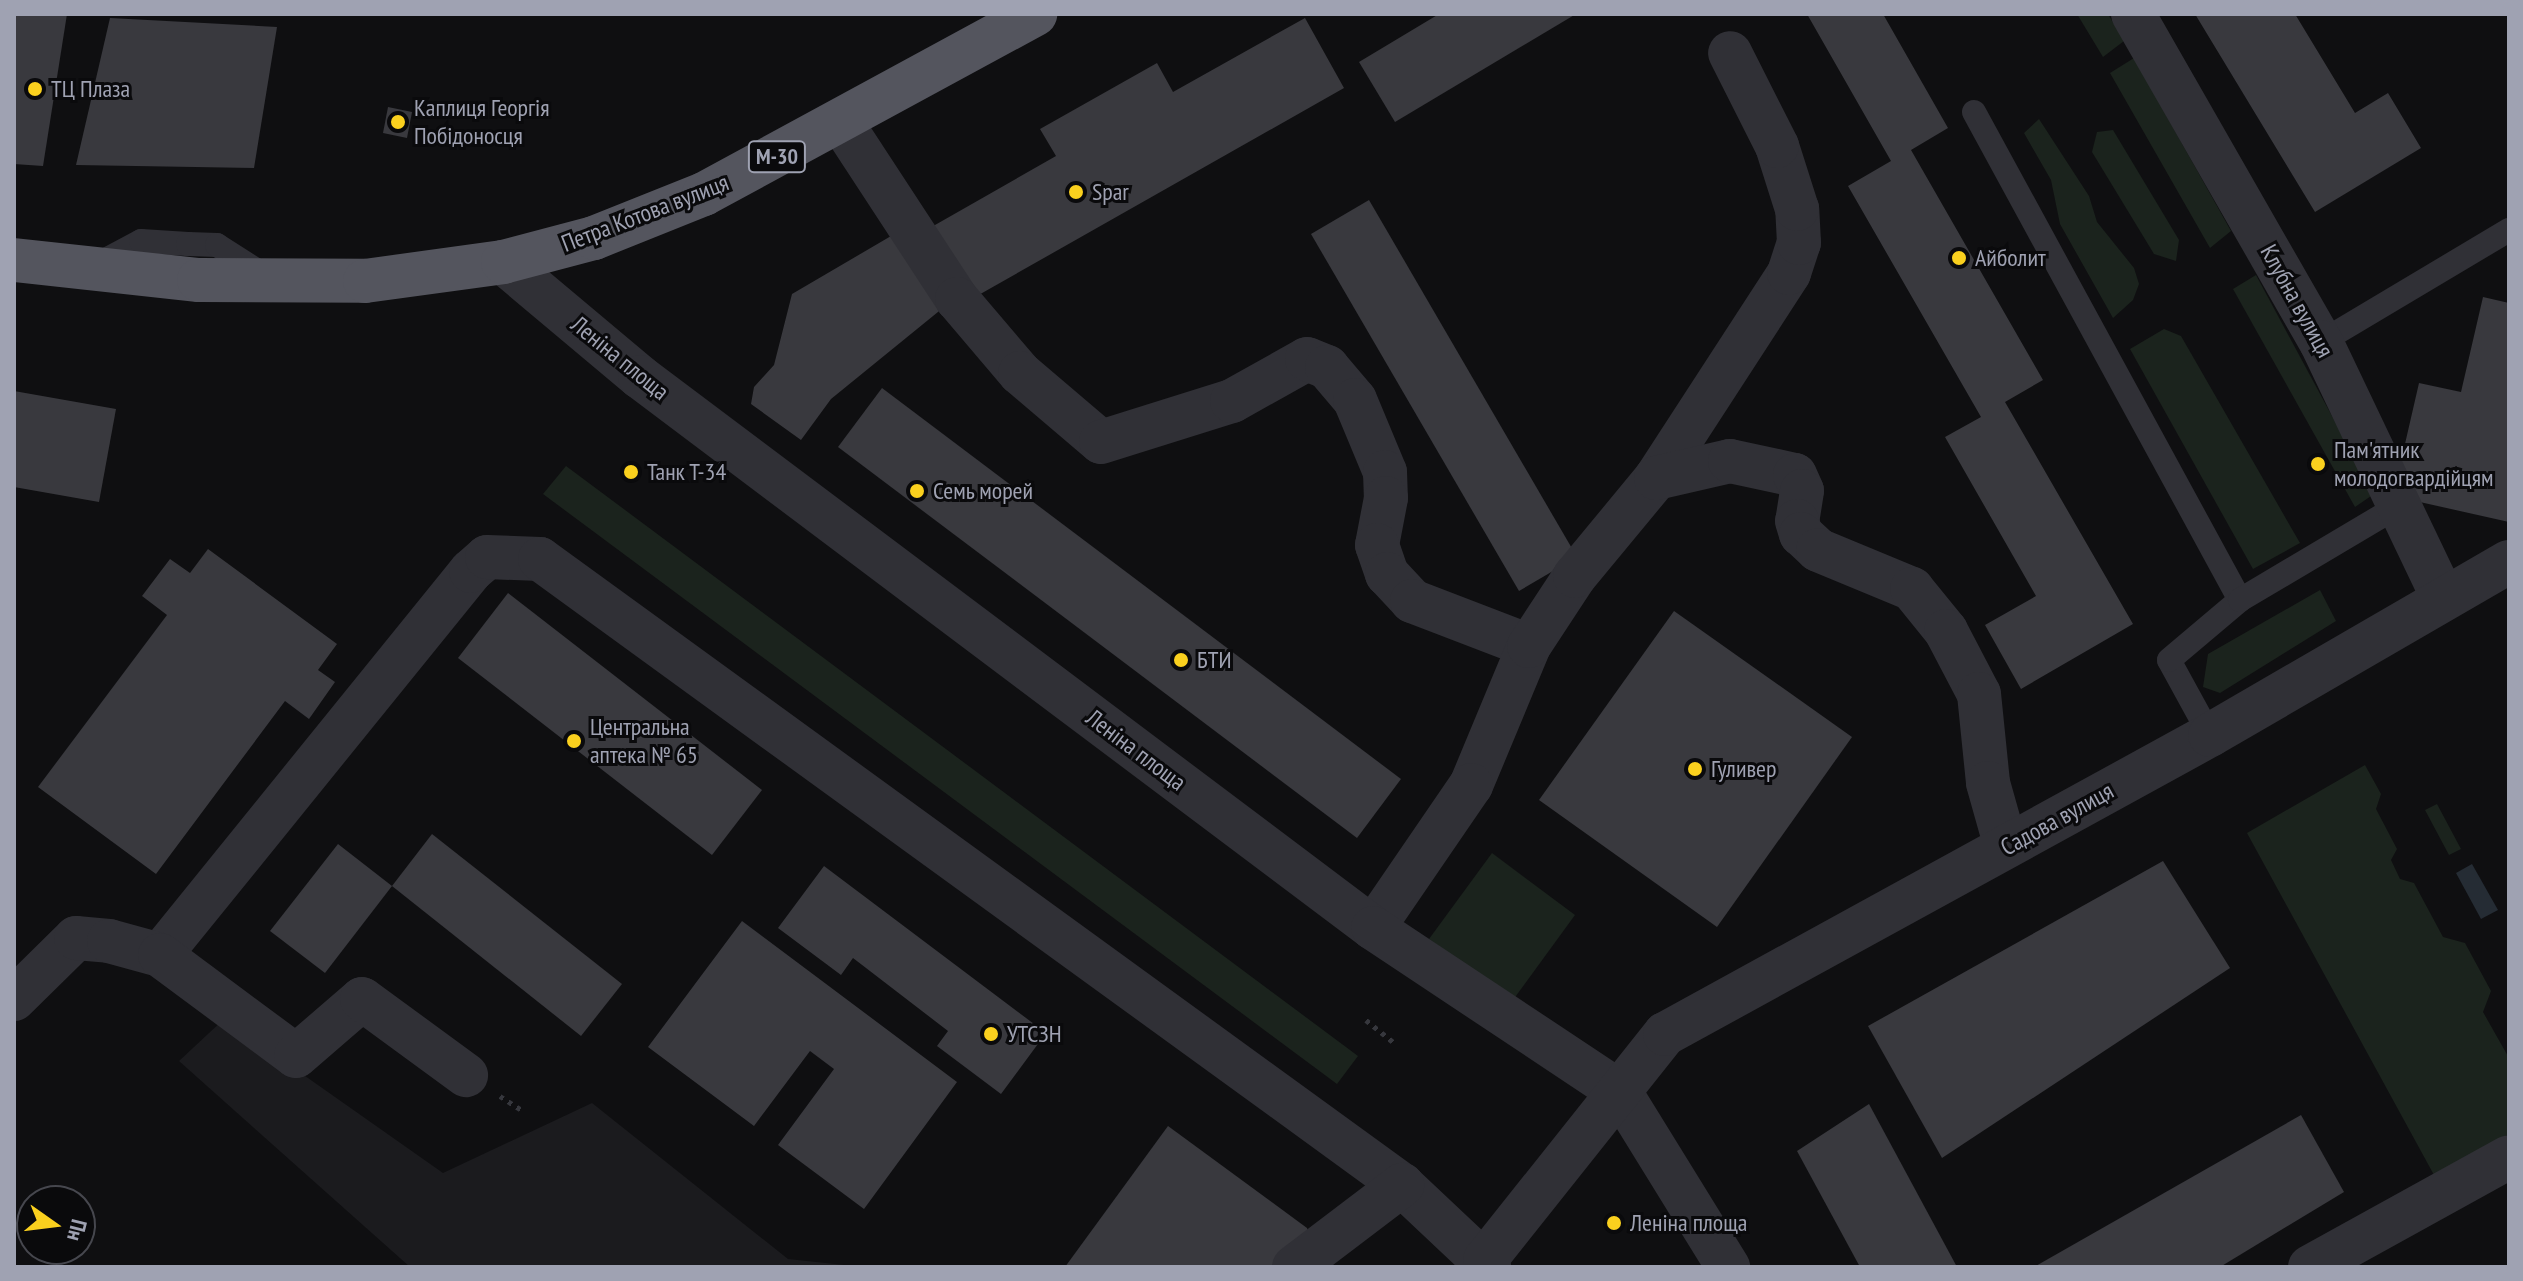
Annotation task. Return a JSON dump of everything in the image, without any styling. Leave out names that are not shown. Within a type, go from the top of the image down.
[{"type":"highway","name":"Петра Котова вулиця","points":[[503,262],[594,238],[704,194],[1035,14]]},
{"type":"highway","name":"М-30","points":[[14,260],[199,280],[365,281],[503,262]]},
{"type":"street","name":"Клубна вулиця","points":[[2133,14],[2321,342],[2443,598]]},
{"type":"street","points":[[1373,928],[1471,785],[1497,712],[1529,646],[1575,576],[1656,478],[1789,273],[1799,243],[1797,209],[1777,146],[1730,53]]},
{"type":"street","points":[[841,122],[957,299],[1020,373],[1101,442],[1232,401],[1307,359],[1327,367],[1355,400],[1385,472],[1386,498],[1377,545],[1387,574],[1412,601],[1529,646]]},
{"type":"street","name":"Леніна площа","points":[[503,262],[640,377],[1373,928],[1620,1092],[1728,1267]]},
{"type":"street","points":[[1656,478],[1730,461],[1795,475],[1802,491],[1797,521],[1801,534],[1818,550],[1912,589],[1946,631],[1979,694],[1988,783],[2006,847]]},
{"type":"street","points":[[160,955],[471,571],[487,557],[540,559],[1402,1185],[1487,1264]]},
{"type":"street","name":"Садова вулиця","points":[[1487,1264],[1665,1034],[2210,735],[2509,562]]},
{"type":"street","points":[[14,999],[76,938],[109,941],[160,955],[296,1056],[362,999],[466,1075]]},
{"type":"street","points":[[2310,1267],[2509,1157]]},
{"type":"street","points":[[1294,1267],[1402,1185]]},
{"type":"lane","points":[[1974,112],[2240,600]]},
{"type":"lane","points":[[2321,342],[2509,230]]},
{"type":"lane","points":[[2210,735],[2169,660],[2240,600],[2398,506]]},
{"type":"path","points":[[1366,1020],[1393,1042]]},
{"type":"shaded area","points":[[2077,14],[2108,14],[2124,41],[2103,57]]},
{"type":"shaded area","points":[[2134,58],[2231,231],[2210,248],[2110,73]]},
{"type":"shaded area","points":[[2039,119],[2089,196],[2097,222],[2134,268],[2139,284],[2133,300],[2113,318],[2060,224],[2051,180],[2024,133]]},
{"type":"shaded area","points":[[2113,130],[2179,240],[2176,261],[2154,254],[2092,152],[2097,132]]},
{"type":"shaded area","points":[[2256,275],[2374,494],[2355,507],[2233,289]]},
{"type":"shaded area","points":[[2164,329],[2181,336],[2300,543],[2253,569],[2130,349]]},
{"type":"shaded area","points":[[566,466],[1358,1056],[1337,1084],[543,494]]},
{"type":"shaded area","points":[[2320,590],[2336,621],[2220,693],[2203,687],[2208,654]]},
{"type":"shaded area","points":[[2365,765],[2381,794],[2376,809],[2397,849],[2391,860],[2400,879],[2414,883],[2443,937],[2465,943],[2491,991],[2483,1012],[2509,1058],[2509,1134],[2434,1175],[2247,833]]},
{"type":"shaded area","points":[[2437,804],[2461,849],[2449,855],[2425,810]]},
{"type":"shaded area","points":[[1492,853],[1575,915],[1513,1000],[1429,939]]},
{"type":"shaded area","points":[[2472,864],[2498,910],[2481,919],[2456,873]]},
{"type":"shaded area","points":[[224,1019],[443,1173],[592,1103],[788,1259],[863,1267],[410,1267],[179,1061]]},
{"type":"building","name":"ТЦ Плаза","points":[[14,14],[67,14],[43,166],[14,164]]},
{"type":"building","points":[[1439,14],[1576,14],[1395,122],[1359,62]]},
{"type":"building","points":[[1807,14],[1883,14],[1948,128],[1911,150],[2043,380],[2005,402],[2133,624],[2021,689],[1985,625],[2036,596],[1945,437],[1981,417],[1848,186],[1891,161]]},
{"type":"building","points":[[2195,14],[2295,14],[2355,113],[2388,93],[2421,148],[2315,212]]},
{"type":"building","points":[[110,18],[277,27],[254,168],[76,165]]},
{"type":"building","name":"Spar","points":[[1305,18],[1344,88],[968,301],[928,229],[1056,156],[1040,129],[1157,63],[1173,92]]},
{"type":"building","name":"Каплиця Георгія Побідоносця","points":[[388,107],[412,112],[407,138],[383,133]]},
{"type":"building","points":[[1369,200],[1577,557],[1519,591],[1311,234]]},
{"type":"building","points":[[903,229],[949,303],[831,399],[801,440],[751,404],[754,387],[774,365],[792,294]]},
{"type":"building","points":[[2483,297],[2509,303],[2509,522],[2393,496],[2419,383],[2461,392]]},
{"type":"building","points":[[882,388],[1401,779],[1357,838],[838,447]]},
{"type":"building","points":[[14,391],[116,409],[99,502],[14,487]]},
{"type":"building","points":[[208,549],[337,644],[318,670],[335,682],[309,719],[285,701],[156,874],[38,787],[167,615],[142,596],[170,559],[190,573]]},
{"type":"building","points":[[508,593],[762,790],[712,855],[458,658]]},
{"type":"building","name":"Гуливер","points":[[1674,611],[1852,737],[1717,927],[1539,800]]},
{"type":"building","points":[[432,834],[622,984],[581,1036],[392,886]]},
{"type":"building","points":[[338,844],[392,886],[325,973],[270,931]]},
{"type":"building","points":[[2163,861],[2230,968],[1942,1158],[1868,1026]]},
{"type":"building","points":[[824,866],[1046,1033],[1001,1094],[937,1046],[948,1031],[853,958],[841,975],[778,928]]},
{"type":"building","points":[[742,921],[957,1082],[864,1209],[778,1145],[834,1069],[810,1051],[754,1126],[648,1047]]},
{"type":"building","points":[[1869,1104],[1957,1267],[1860,1267],[1797,1151]]},
{"type":"building","points":[[2301,1115],[2344,1192],[2220,1267],[2034,1267]]},
{"type":"building","points":[[1168,1126],[1307,1228],[1311,1239],[1279,1267],[1065,1267]]},
{"type":"place","name":"ТЦ Плаза","points":[[35,89]]},
{"type":"place","name":"Каплиця Георгія Побідоносця","points":[[398,122]]},
{"type":"place","name":"Spar","points":[[1076,192]]},
{"type":"place","name":"Айболит","points":[[1959,258]]},
{"type":"place","name":"Пам'ятник молодогвардійцям","points":[[2318,464]]},
{"type":"place","name":"Танк Т-34","points":[[631,472]]},
{"type":"place","name":"Семь морей","points":[[917,491]]},
{"type":"place","name":"БТИ","points":[[1181,660]]},
{"type":"place","name":"Центральна аптека № 65","points":[[574,741]]},
{"type":"place","name":"Гуливер","points":[[1695,769]]},
{"type":"place","name":"УТСЗН","points":[[991,1034]]},
{"type":"place","name":"Леніна площа","points":[[1614,1223]]}]
